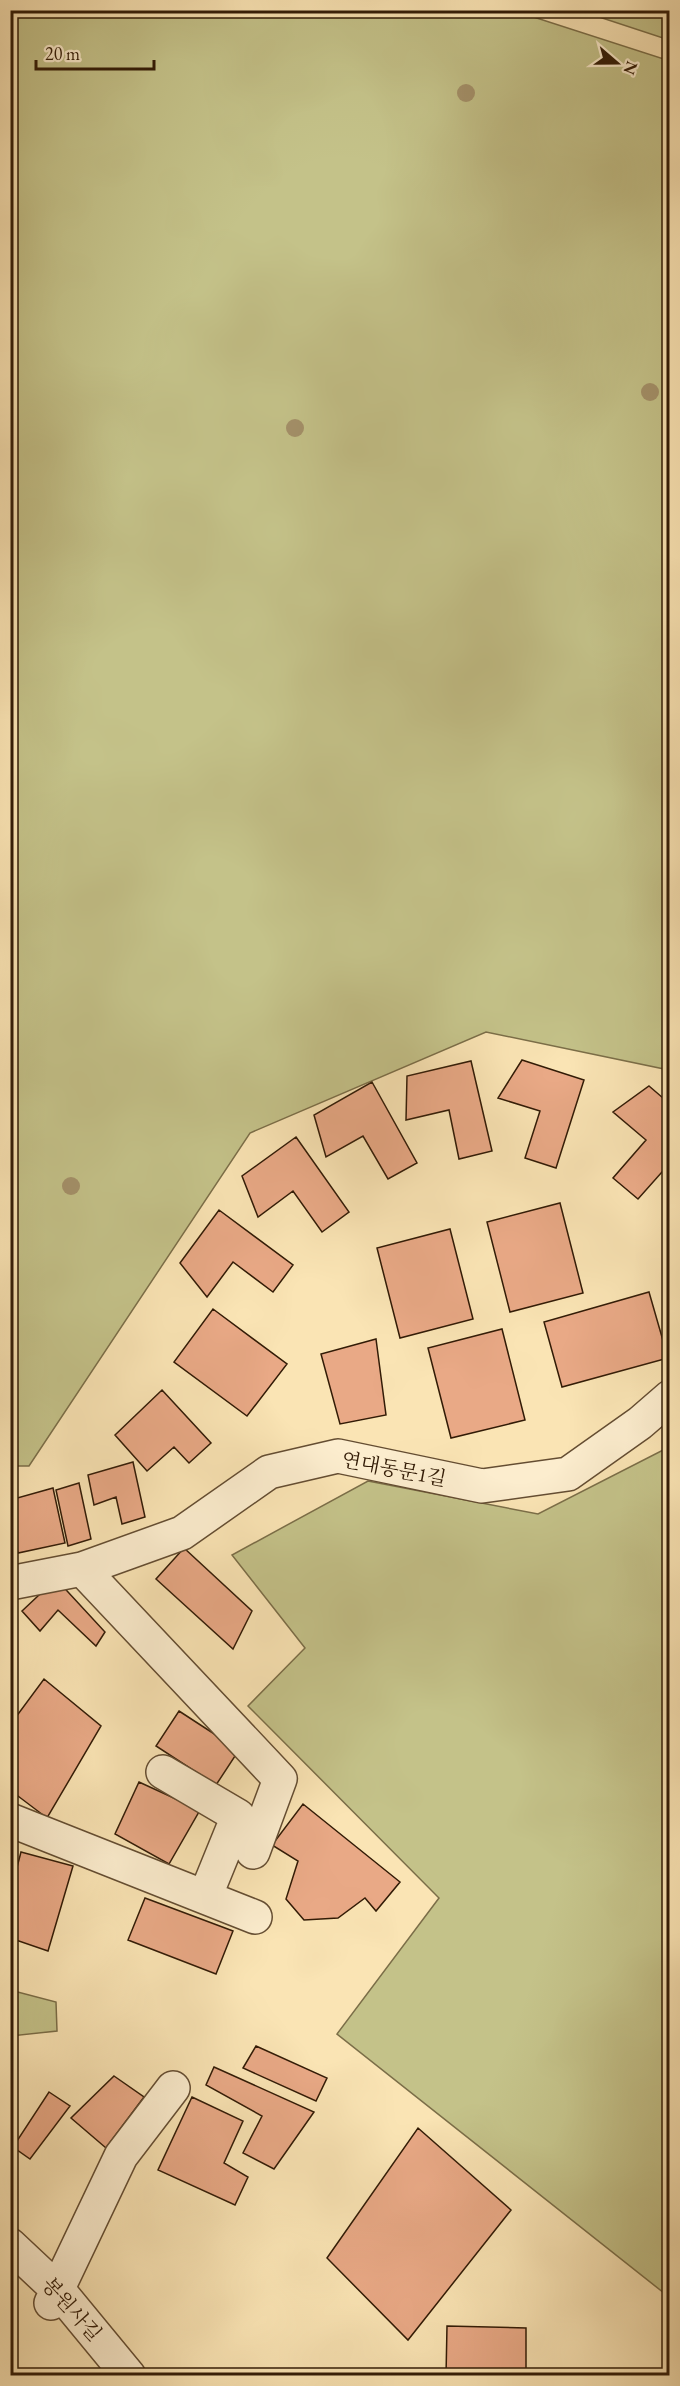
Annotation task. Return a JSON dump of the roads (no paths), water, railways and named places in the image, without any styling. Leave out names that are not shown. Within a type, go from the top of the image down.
[{"type":"street","name":"연대동문1길","points":[[10,1583],[82,1569],[182,1533],[269,1472],[338,1456],[482,1486],[568,1474],[640,1423],[669,1397]]},
{"type":"street","points":[[82,1569],[280,1779],[253,1852]]},
{"type":"street","points":[[163,1772],[238,1816],[205,1897]]},
{"type":"street","points":[[10,1820],[255,1917]]},
{"type":"street","points":[[55,2297],[121,2156],[173,2088]]},
{"type":"street","name":"봉원사길","points":[[10,2245],[129,2376]]},
{"type":"street","points":[[10,2264],[55,2297],[113,2376]]}]
